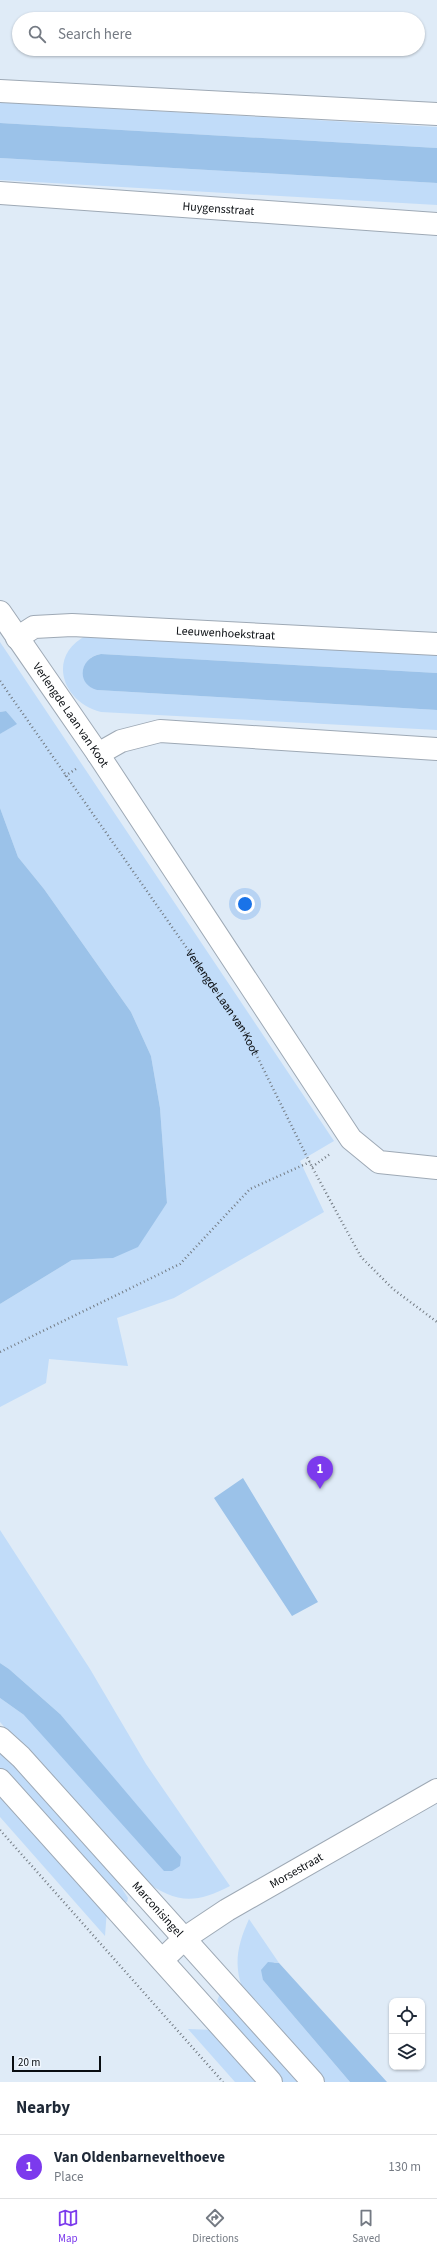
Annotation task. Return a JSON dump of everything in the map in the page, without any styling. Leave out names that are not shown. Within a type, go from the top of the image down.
[{"type":"street","points":[[0,91],[437,114]]},
{"type":"street","name":"Huygensstraat","points":[[0,193],[437,224]]},
{"type":"street","name":"Verlengde Laan van Koot","points":[[0,612],[98,754],[351,1139],[379,1162],[437,1168]]},
{"type":"street","name":"Leeuwenhoekstraat","points":[[17,638],[34,627],[72,625],[437,644]]},
{"type":"street","points":[[98,754],[121,741],[160,731],[437,749]]},
{"type":"street","name":"Marconisingel","points":[[0,1738],[21,1757],[313,2082]]},
{"type":"street","points":[[0,1780],[271,2082]]},
{"type":"street","name":"Morsestraat","points":[[162,1960],[185,1938],[226,1910],[437,1790]]},
{"type":"path","name":"Verlengde Laan van Koot","points":[[0,681],[244,1030],[310,1162],[361,1257],[393,1289],[437,1322]]},
{"type":"path","points":[[0,1352],[180,1264],[250,1189],[310,1162]]},
{"type":"path","points":[[0,1830],[223,2082]]},
{"type":"shaded area","points":[[0,102],[437,127],[437,148],[0,123]]},
{"type":"shaded area","points":[[0,123],[437,148],[437,183],[0,158]]},
{"type":"shaded area","points":[[0,158],[437,183],[437,205],[0,180]]},
{"type":"shaded area","points":[[87,635],[437,653],[437,673],[101,654],[90,658],[83,674],[97,690],[437,710],[437,730],[101,712],[88,707],[77,699],[69,689],[64,678],[63,666],[66,654],[74,644]]},
{"type":"shaded area","points":[[0,642],[334,1141],[300,1161],[324,1212],[174,1298],[117,1318],[128,1366],[49,1359],[46,1383],[0,1407],[0,1304],[72,1260],[112,1258],[153,1223],[167,1203],[160,1108],[151,1056],[131,1012],[44,889],[18,857],[0,808],[0,734],[16,724],[6,711],[0,712]]},
{"type":"shaded area","points":[[101,654],[437,673],[437,710],[97,690],[90,687],[85,682],[83,671],[88,660]]},
{"type":"shaded area","points":[[6,711],[17,724],[0,734],[0,712]]},
{"type":"shaded area","points":[[0,808],[18,857],[44,889],[131,1012],[151,1056],[160,1108],[167,1203],[138,1247],[113,1258],[72,1260],[0,1304]]},
{"type":"shaded area","points":[[243,1478],[318,1602],[292,1616],[214,1498]]},
{"type":"shaded area","points":[[0,1530],[90,1669],[146,1764],[230,1886],[206,1896],[185,1899],[165,1893],[142,1879],[0,1722],[0,1698],[24,1715],[60,1714],[9,1669],[0,1663]]},
{"type":"shaded area","points":[[0,1663],[9,1669],[60,1714],[181,1857],[180,1866],[172,1871],[164,1871],[24,1715],[0,1698]]},
{"type":"shaded area","points":[[0,1748],[105,1862],[128,1898],[127,1902],[124,1903],[0,1768]]},
{"type":"shaded area","points":[[0,1791],[107,1910],[105,1936],[0,1817]]},
{"type":"shaded area","points":[[249,1919],[279,1963],[274,1962],[263,1980],[350,2082],[322,2082],[244,1993],[238,1973],[238,1956],[239,1947]]},
{"type":"shaded area","points":[[268,1962],[279,1963],[387,2082],[350,2082],[263,1980],[261,1970]]},
{"type":"shaded area","points":[[220,1994],[301,2082],[281,2082],[232,2025],[217,2001]]},
{"type":"shaded area","points":[[188,2029],[214,2030],[260,2082],[235,2082]]},
{"type":"place","name":"Van Oldenbarnevelthoeve","points":[[320,1489]]}]
